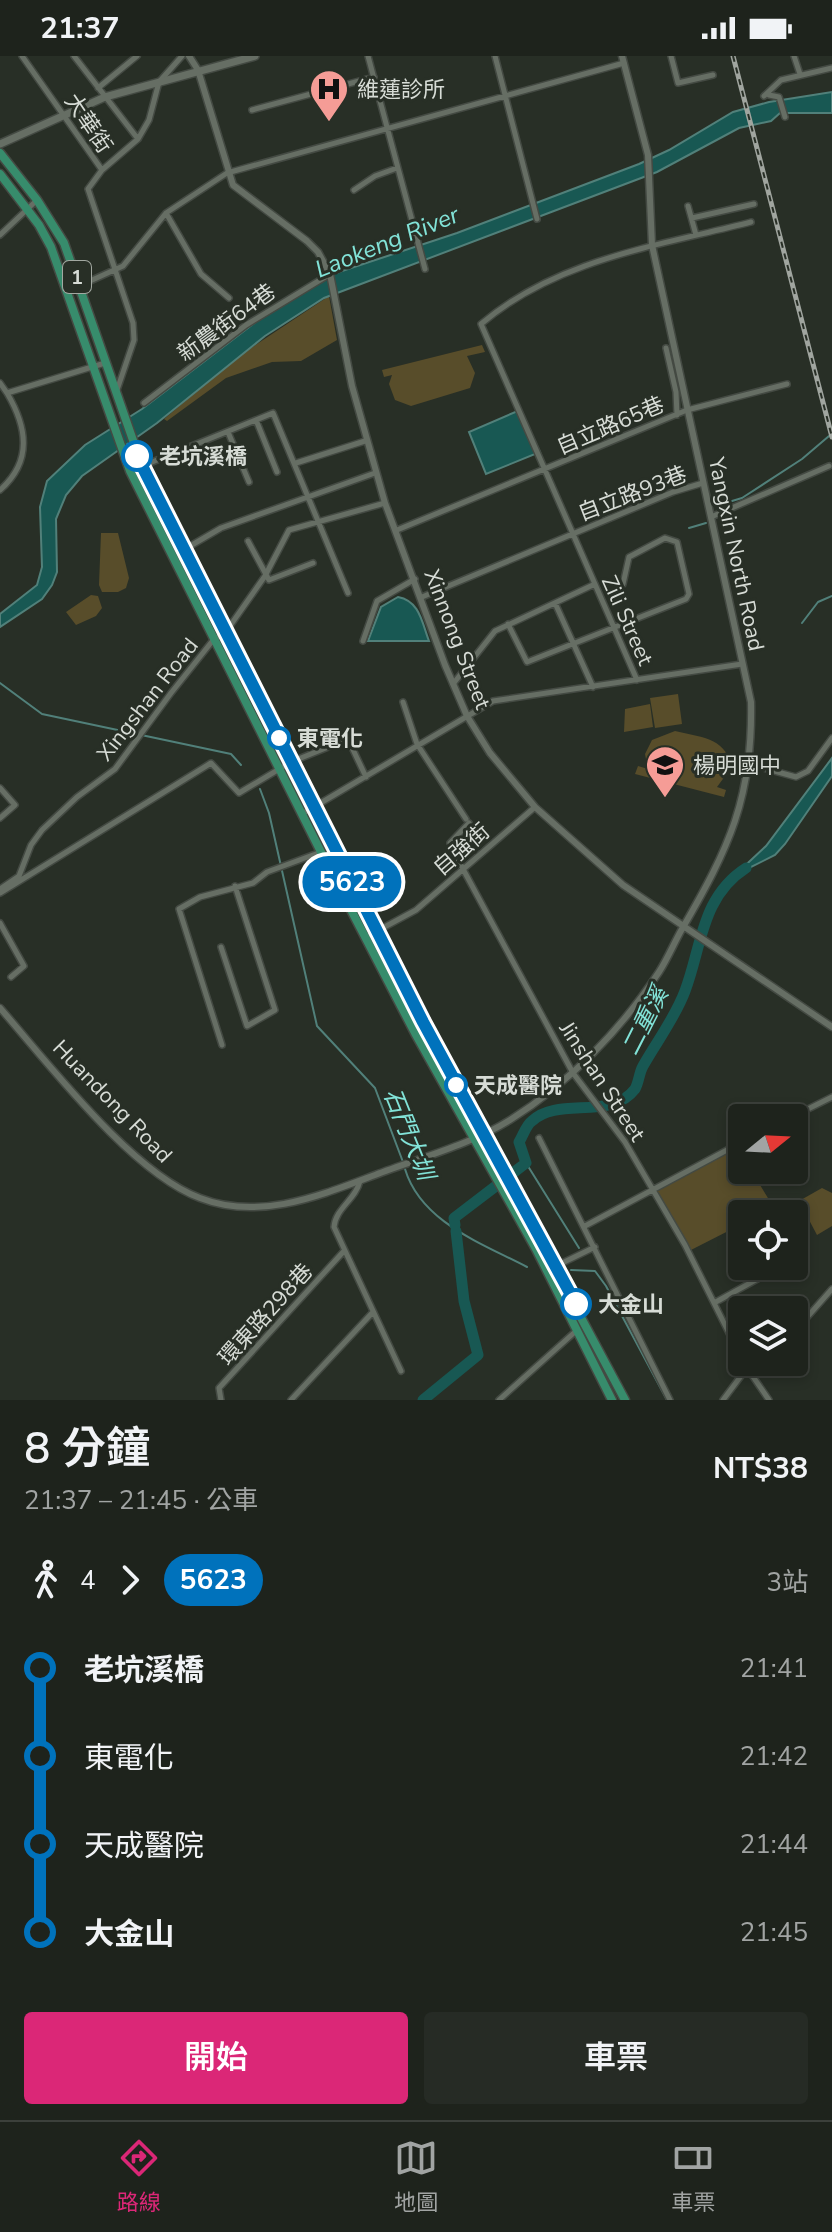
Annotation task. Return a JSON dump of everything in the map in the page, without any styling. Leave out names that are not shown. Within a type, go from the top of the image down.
[{"type":"main road","points":[[0,144],[105,97],[255,56]]},
{"type":"main road","name":"1","points":[[0,153],[37,200],[64,243],[142,466],[377,932],[556,1266],[611,1397]]},
{"type":"main road","name":"1","points":[[0,174],[27,208],[51,247],[130,471],[321,852],[473,1137],[625,1400]]},
{"type":"main road","points":[[611,1397],[620,1390]]},
{"type":"street","name":"大華街","points":[[22,56],[102,170]]},
{"type":"street","points":[[74,56],[138,139]]},
{"type":"street","points":[[98,88],[137,56]]},
{"type":"street","points":[[115,393],[134,340],[126,296],[88,192],[102,170],[138,139],[149,120],[159,82],[182,56]]},
{"type":"street","points":[[189,56],[198,70],[227,173],[243,196],[307,241],[318,252],[330,274]]},
{"type":"street","points":[[368,56],[425,269]]},
{"type":"street","points":[[495,56],[536,218]]},
{"type":"street","points":[[671,56],[678,83],[713,75]]},
{"type":"street","points":[[794,56],[800,74]]},
{"type":"street","points":[[68,291],[116,272],[166,213],[227,173],[505,96],[623,59]]},
{"type":"street","name":"Yangxin North Road","points":[[623,59],[648,157],[652,245],[751,702],[749,764],[731,835],[715,876],[683,927]]},
{"type":"street","points":[[785,117],[780,98],[766,96],[781,80],[832,68]]},
{"type":"street","points":[[252,110],[374,77]]},
{"type":"street","points":[[354,190],[375,176],[397,168]]},
{"type":"street","points":[[0,235],[37,200]]},
{"type":"street","points":[[692,218],[754,204]]},
{"type":"street","points":[[688,206],[696,235]]},
{"type":"street","points":[[166,213],[201,274],[229,298]]},
{"type":"street","points":[[652,245],[751,222]]},
{"type":"street","name":"Zili Street","points":[[302,814],[493,701],[637,680],[481,324],[587,263],[652,245]]},
{"type":"street","name":"Xinnong Street","points":[[330,274],[341,340],[365,441],[385,503],[416,578],[453,684],[467,716],[502,771],[535,807],[623,885],[832,1027]]},
{"type":"street","name":"新農街64巷","points":[[144,403],[246,325],[330,274]]},
{"type":"street","points":[[666,348],[676,392],[677,415]]},
{"type":"street","points":[[7,393],[105,363]]},
{"type":"street","points":[[0,383],[25,427],[24,443],[14,472],[0,490]]},
{"type":"street","name":"自立路65巷","points":[[397,530],[687,410],[787,384]]},
{"type":"street","points":[[130,471],[273,413],[348,593]]},
{"type":"street","points":[[256,420],[277,472]]},
{"type":"street","points":[[228,432],[249,482]]},
{"type":"street","points":[[296,463],[365,441]]},
{"type":"street","points":[[711,517],[829,466]]},
{"type":"street","points":[[185,549],[221,528],[375,473]]},
{"type":"street","name":"自立路93巷","points":[[422,597],[573,533],[703,483]]},
{"type":"street","points":[[225,633],[265,576],[289,530],[385,503]]},
{"type":"street","points":[[508,624],[527,662],[686,599],[689,594],[673,537],[629,557],[623,584]]},
{"type":"street","points":[[248,541],[269,580],[313,563]]},
{"type":"street","points":[[363,641],[377,601],[416,578]]},
{"type":"street","points":[[453,684],[488,636],[595,584]]},
{"type":"street","points":[[555,603],[593,687]]},
{"type":"street","name":"Xingshan Road","points":[[0,891],[19,876],[31,845],[42,830],[77,797],[105,779],[214,639],[225,633]]},
{"type":"street","points":[[637,680],[742,664]]},
{"type":"street","points":[[403,702],[417,744]]},
{"type":"street","points":[[749,764],[796,777],[808,771],[832,738]]},
{"type":"street","points":[[0,891],[211,763],[239,793],[291,762],[348,739],[366,777]]},
{"type":"street","name":"Jinshan Street","points":[[417,744],[467,821],[450,843],[463,869],[573,1073],[606,1115],[685,1245],[728,1331]]},
{"type":"street","points":[[0,788],[15,805],[0,818]]},
{"type":"street","name":"自強街","points":[[365,937],[408,915],[535,807]]},
{"type":"street","points":[[222,1045],[179,909],[200,897],[253,883],[275,869],[321,852]]},
{"type":"street","points":[[221,947],[247,1026],[275,1010],[235,886]]},
{"type":"street","points":[[0,923],[24,966],[11,977]]},
{"type":"street","name":"Huandong Road","points":[[0,1008],[142,1163],[199,1198],[233,1208],[256,1209],[314,1197],[392,1169],[484,1133],[536,1103],[573,1073],[633,1010],[661,969],[683,927]]},
{"type":"street","points":[[808,1109],[832,1097]]},
{"type":"street","points":[[539,1138],[670,1400]]},
{"type":"street","points":[[585,1226],[728,1150]]},
{"type":"street","points":[[360,1181],[358,1190],[334,1223],[344,1251],[401,1371]]},
{"type":"street","points":[[556,1266],[595,1247]]},
{"type":"street","name":"環東路298巷","points":[[221,1400],[219,1388],[344,1251]]},
{"type":"street","points":[[714,1303],[756,1280]]},
{"type":"street","points":[[808,1316],[831,1291]]},
{"type":"street","points":[[291,1400],[373,1312]]},
{"type":"street","points":[[499,1400],[583,1326]]},
{"type":"street","points":[[723,1400],[737,1376]]},
{"type":"street","name":"Jinshan Street","points":[[753,1376],[769,1400]]},
{"type":"shaded area","points":[[329,296],[337,340],[301,361],[272,362],[226,378],[167,421],[164,419],[236,358]]},
{"type":"shaded area","points":[[482,345],[485,352],[467,356],[475,373],[470,388],[411,406],[395,400],[389,384],[392,375],[384,377],[382,370]]},
{"type":"shaded area","points":[[101,533],[118,533],[129,578],[126,588],[118,592],[102,592],[99,585]]},
{"type":"shaded area","points":[[91,595],[98,596],[102,608],[96,616],[76,625],[66,612]]},
{"type":"shaded area","points":[[678,694],[682,724],[655,728],[650,698]]},
{"type":"shaded area","points":[[650,704],[653,727],[624,732],[625,709]]},
{"type":"shaded area","points":[[675,731],[711,740],[724,750],[731,768],[717,787],[726,790],[724,797],[635,774],[638,766],[648,769],[645,754],[652,740]]},
{"type":"shaded area","points":[[728,1150],[728,1184],[759,1184],[769,1200],[728,1200],[728,1231],[689,1251],[652,1191]]},
{"type":"shaded area","points":[[822,1188],[832,1193],[832,1226],[817,1235],[808,1218],[808,1200],[801,1200]]},
{"type":"water","points":[[832,92],[832,113],[780,113],[771,121],[739,128],[657,172],[324,298],[265,336],[157,423],[82,476],[66,495],[56,519],[57,572],[52,585],[42,599],[0,627],[0,614],[37,585],[42,567],[40,507],[47,481],[85,445],[142,409],[261,318],[336,273],[457,233],[639,164],[733,112],[769,102]]},
{"type":"water","points":[[520,410],[540,452],[486,474],[469,432]]},
{"type":"water","points":[[398,597],[416,608],[429,641],[368,641],[381,607]]},
{"type":"water","points":[[832,758],[832,776],[785,844],[775,855],[735,875],[766,846]]},
{"type":"waterway","points":[[732,501],[742,498],[802,459],[829,436]]},
{"type":"waterway","points":[[689,528],[706,523]]},
{"type":"waterway","points":[[802,623],[818,602],[832,596]]},
{"type":"waterway","name":"石門大圳","points":[[0,683],[42,714],[231,754],[241,765]]},
{"type":"waterway","name":"石門大圳","points":[[260,789],[269,813],[317,1026],[375,1088],[403,1162]]},
{"type":"waterway","name":"二重溪","points":[[455,1225],[454,1218],[526,1163],[519,1142],[532,1121],[556,1110],[612,1104],[625,1099],[635,1089],[643,1066],[681,1001],[711,908],[731,880],[746,868]]},
{"type":"waterway","points":[[526,1163],[579,1248]]},
{"type":"waterway","name":"石門大圳","points":[[405,1169],[424,1203],[439,1217],[472,1239],[527,1267]]},
{"type":"waterway","name":"二重溪","points":[[423,1400],[478,1355],[464,1301],[456,1231]]},
{"type":"waterway","name":"石門大圳","points":[[571,1270],[595,1271],[667,1400]]},
{"type":"railway","points":[[733,56],[832,437]]},
{"type":"bus line","name":"5623","points":[[137,456],[423,1022],[576,1304]]},
{"type":"place","name":"維蓮診所","points":[[329,123]]},
{"type":"place","name":"老坑溪橋","points":[[137,456]]},
{"type":"place","name":"東電化","points":[[279,738]]},
{"type":"place","name":"楊明國中","points":[[665,799]]},
{"type":"place","name":"天成醫院","points":[[456,1085]]},
{"type":"place","name":"大金山","points":[[576,1304]]},
{"type":"water label","name":"Laokeng River","points":[[387,242]]}]
